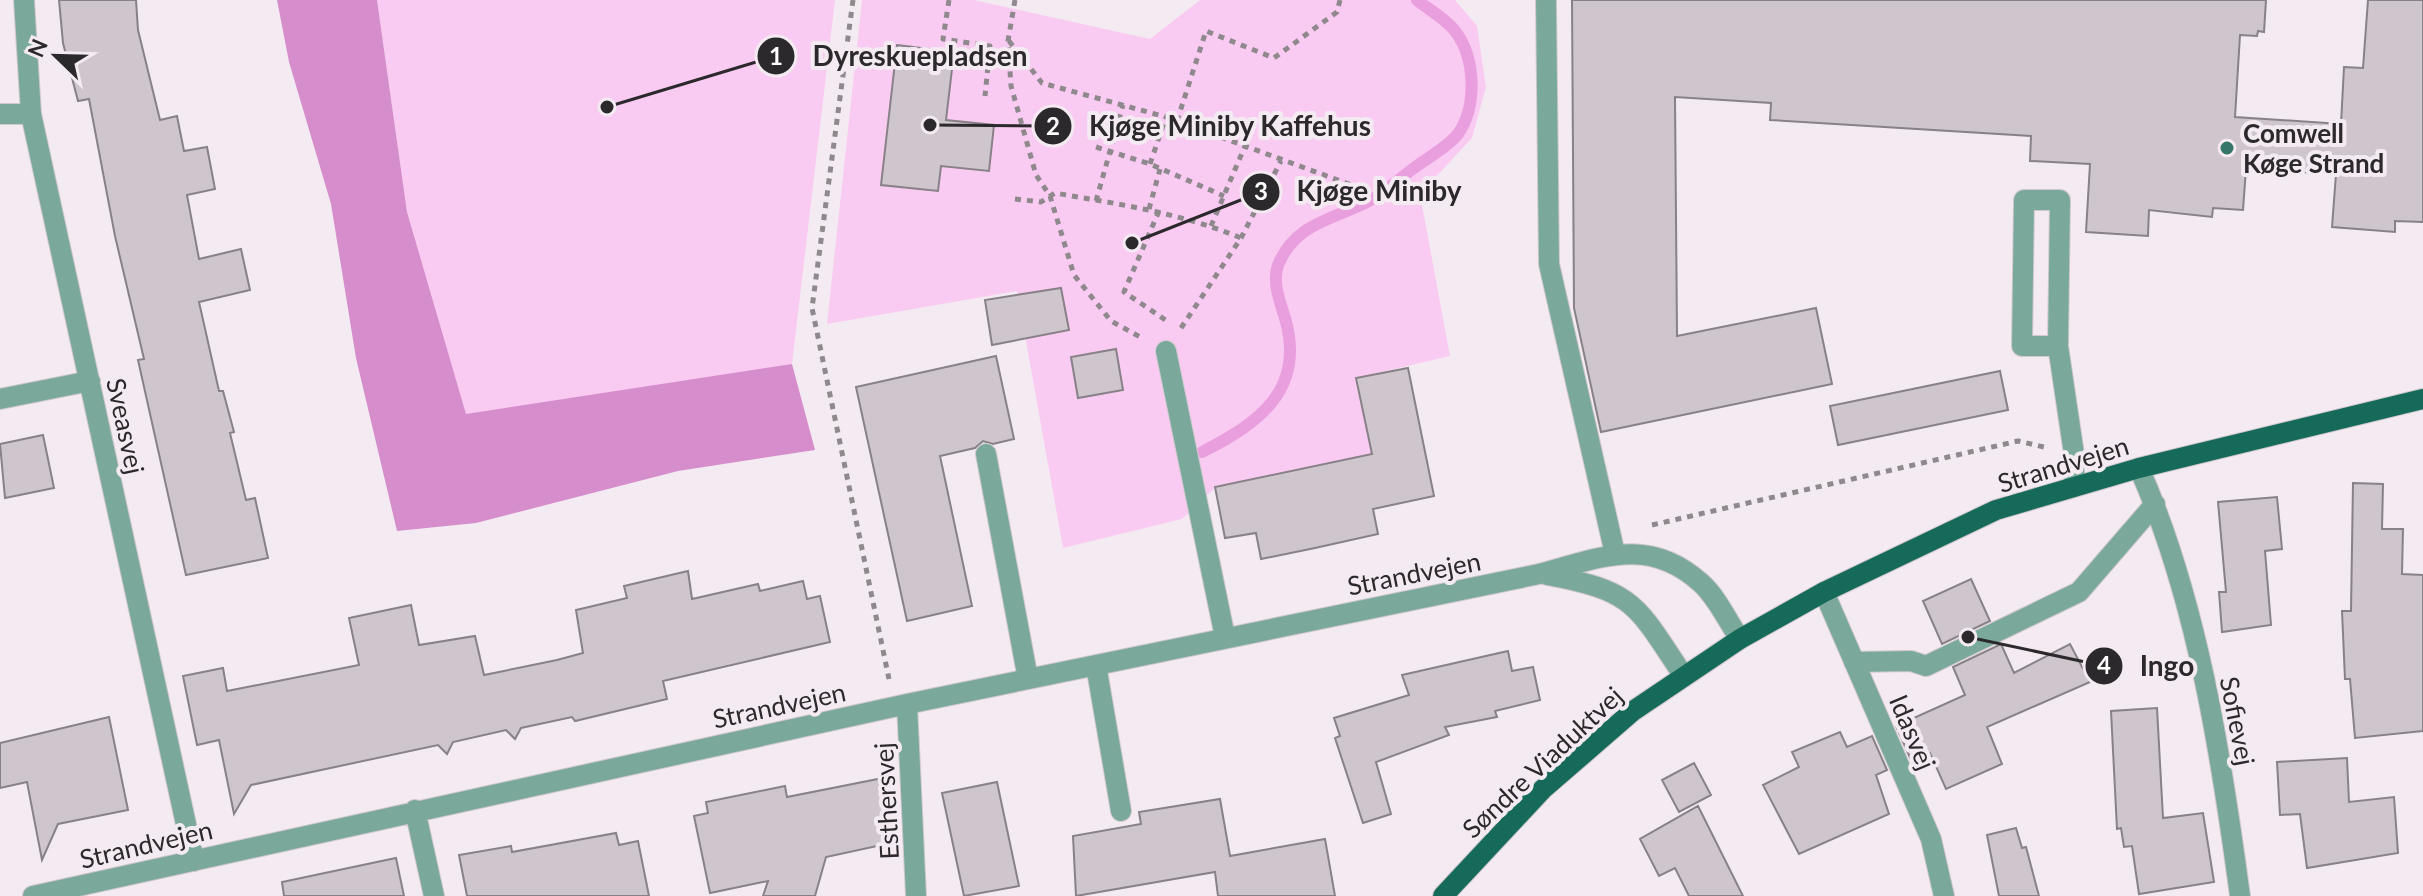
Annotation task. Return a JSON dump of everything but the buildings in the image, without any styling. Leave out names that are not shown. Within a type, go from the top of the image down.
[{"type":"main road","name":"Strandvejen","points":[[1683,675],[1824,592],[1996,510],[2139,468],[2423,399]]},
{"type":"main road","name":"Søndre Viaduktvej","points":[[1443,896],[1543,789],[1633,711],[1683,675]]},
{"type":"street","name":"Sveasvej","points":[[24,0],[31,114],[194,861]]},
{"type":"street","points":[[1546,0],[1549,264],[1613,544]]},
{"type":"street","points":[[0,114],[31,114]]},
{"type":"street","points":[[2058,346],[2022,346],[2024,200],[2060,200],[2058,346],[2074,454],[2074,487]]},
{"type":"street","points":[[1166,351],[1225,637]]},
{"type":"street","points":[[0,399],[90,381]]},
{"type":"street","points":[[986,454],[1028,679]]},
{"type":"street","name":"Sofievej","points":[[2139,468],[2155,504],[2207,686],[2240,896]]},
{"type":"street","points":[[1854,662],[1911,661],[1926,666],[2079,592],[2155,504]]},
{"type":"street","name":"Strandvejen","points":[[33,896],[901,706],[1539,574],[1613,544],[1669,562],[1702,584],[1740,639]]},
{"type":"street","name":"Strandvejen","points":[[1539,574],[1591,583],[1621,595],[1644,617],[1683,675]]},
{"type":"street","name":"Idasvej","points":[[1824,592],[1931,839],[1944,896]]},
{"type":"street","points":[[1096,665],[1121,811]]},
{"type":"street","name":"Esthersvej","points":[[901,706],[916,896]]},
{"type":"street","points":[[415,810],[434,896]]},
{"type":"path","points":[[853,0],[812,308],[901,706]]},
{"type":"path","points":[[949,0],[943,39],[990,46],[985,96]]},
{"type":"path","points":[[1015,0],[1008,41],[1011,86],[1036,175],[1050,196],[1074,275],[1111,321],[1166,351],[1241,238],[1281,161]]},
{"type":"path","points":[[1177,121],[1206,31],[1274,58],[1337,12],[1340,0]]},
{"type":"path","points":[[1008,41],[1042,83],[1166,117],[1365,190]]},
{"type":"path","points":[[1096,201],[1123,105]]},
{"type":"path","points":[[1150,164],[1166,117]]},
{"type":"path","points":[[1211,226],[1245,146]]},
{"type":"path","points":[[1096,147],[1150,164],[1224,196]]},
{"type":"path","points":[[1149,209],[1160,169]]},
{"type":"path","points":[[1015,199],[1041,202],[1055,193],[1149,209],[1211,226],[1241,238]]},
{"type":"path","points":[[1159,211],[1124,292],[1180,330]]},
{"type":"path","points":[[1613,544],[2018,441],[2074,454]]},
{"type":"shaded area","points":[[277,0],[377,0],[407,212],[466,414],[792,364],[815,450],[678,471],[476,523],[397,531],[356,358],[331,204],[289,62]]},
{"type":"shaded area","points":[[377,0],[835,0],[792,364],[467,419],[407,212]]},
{"type":"shaded area","points":[[862,0],[974,0],[1150,39],[1200,0],[1455,0],[1477,26],[1486,87],[1472,138],[1420,194],[1450,356],[1356,378],[1372,455],[1216,487],[1182,519],[1063,548],[1017,291],[827,324]]},
{"type":"waterway","points":[[1202,452],[1259,416],[1283,384],[1289,365],[1290,343],[1276,278],[1285,251],[1294,240],[1315,225],[1384,191],[1449,143],[1464,123],[1472,82],[1467,55],[1451,27],[1417,0]]},
{"type":"place","name":"Dyreskuepladsen","points":[[607,107]]},
{"type":"place","name":"Kjøge Miniby Kaffehus","points":[[930,125]]},
{"type":"place","name":"Comwell Køge Strand","points":[[2227,148]]},
{"type":"place","name":"Kjøge Miniby","points":[[1132,243]]},
{"type":"place","name":"Ingo","points":[[1968,637]]}]
